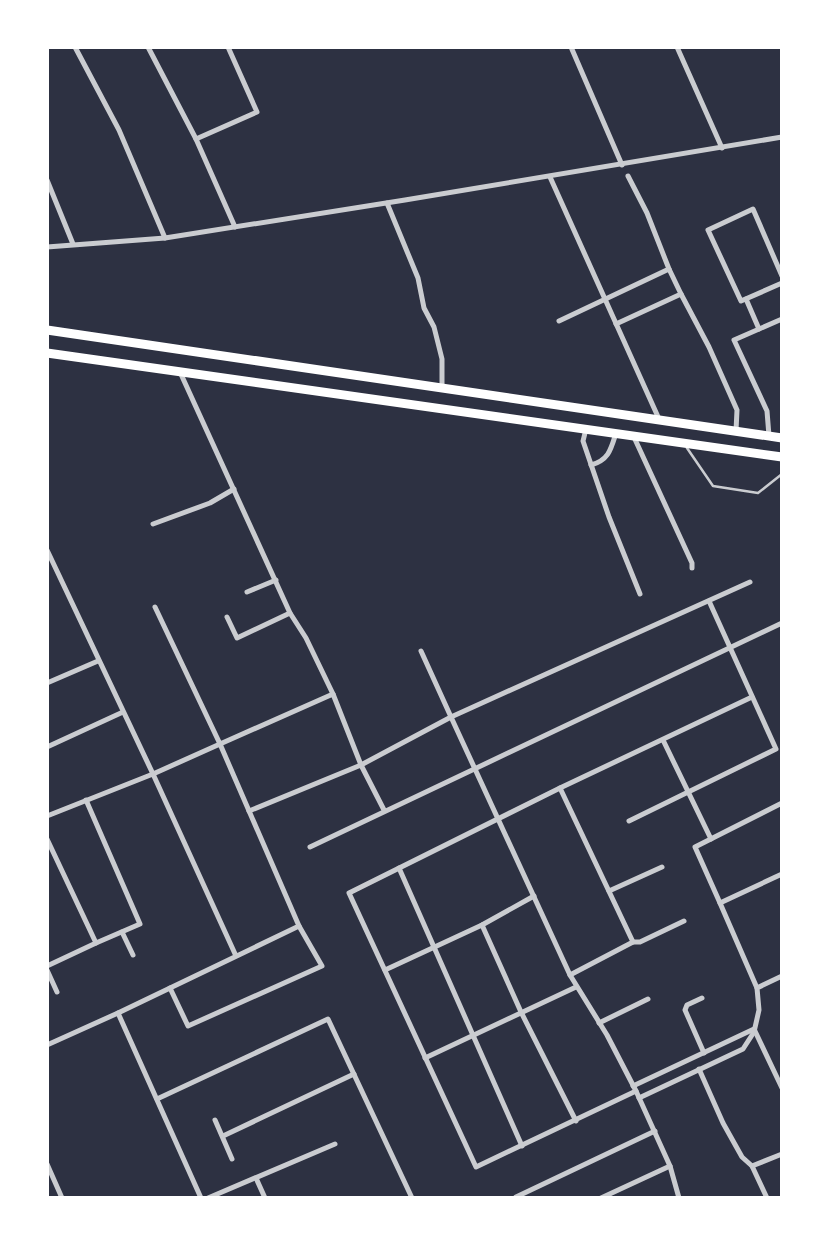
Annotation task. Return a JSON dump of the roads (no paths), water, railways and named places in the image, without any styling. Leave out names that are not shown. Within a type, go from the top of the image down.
[{"type":"main road","points":[[47,330],[782,438]]},
{"type":"main road","points":[[47,353],[782,457]]},
{"type":"street","points":[[75,47],[119,130],[165,238]]},
{"type":"street","points":[[148,47],[196,139],[235,227]]},
{"type":"street","points":[[196,139],[257,112],[228,47]]},
{"type":"street","points":[[571,47],[622,165]]},
{"type":"street","points":[[679,48],[722,148]]},
{"type":"street","points":[[47,247],[165,238],[781,139]]},
{"type":"street","points":[[628,176],[647,213],[681,295],[737,410],[736,431]]},
{"type":"street","points":[[550,177],[659,419]]},
{"type":"street","points":[[47,180],[73,244]]},
{"type":"street","points":[[387,203],[418,278],[424,308],[434,327],[442,359],[442,388]]},
{"type":"street","points":[[782,276],[753,209],[708,230],[741,301],[782,283]]},
{"type":"street","points":[[559,321],[669,268]]},
{"type":"street","points":[[616,324],[681,295]]},
{"type":"street","points":[[746,299],[759,329]]},
{"type":"street","points":[[769,436],[766,411],[734,340],[782,318]]},
{"type":"street","points":[[180,372],[384,810]]},
{"type":"street","points":[[586,428],[583,441],[640,594]]},
{"type":"street","points":[[591,465],[602,462],[611,452],[616,433]]},
{"type":"street","points":[[633,435],[692,568]]},
{"type":"street","points":[[153,524],[210,503],[234,489]]},
{"type":"street","points":[[47,550],[236,956]]},
{"type":"street","points":[[247,592],[276,580]]},
{"type":"street","points":[[250,811],[361,765],[451,717],[750,582]]},
{"type":"street","points":[[629,821],[775,750],[776,747],[709,601]]},
{"type":"street","points":[[155,607],[250,811],[299,926],[322,967],[188,1026],[170,988]]},
{"type":"street","points":[[227,617],[237,638],[290,613]]},
{"type":"street","points":[[310,847],[782,623]]},
{"type":"street","points":[[421,651],[570,975],[639,1098],[670,1166],[679,1198]]},
{"type":"street","points":[[47,683],[98,661]]},
{"type":"street","points":[[47,816],[153,774],[332,694]]},
{"type":"street","points":[[752,697],[560,788],[349,893],[476,1167],[576,1121],[634,1088],[754,1028]]},
{"type":"street","points":[[47,747],[123,712]]},
{"type":"street","points":[[663,740],[711,839]]},
{"type":"street","points":[[560,788],[633,942]]},
{"type":"street","points":[[57,992],[47,968],[140,924],[86,800]]},
{"type":"street","points":[[639,1098],[743,1049],[754,1028],[758,1010],[757,988],[695,850],[698,845],[782,803]]},
{"type":"street","points":[[47,839],[96,943]]},
{"type":"street","points":[[609,891],[662,867]]},
{"type":"street","points":[[398,868],[522,1146]]},
{"type":"street","points":[[720,904],[782,874]]},
{"type":"street","points":[[385,970],[482,925],[534,896]]},
{"type":"street","points":[[570,975],[633,942],[640,942],[684,920]]},
{"type":"street","points":[[482,925],[521,1012],[576,1121]]},
{"type":"street","points":[[47,1045],[299,926]]},
{"type":"street","points":[[122,932],[133,955]]},
{"type":"street","points":[[757,988],[782,976]]},
{"type":"street","points":[[425,1058],[576,986]]},
{"type":"street","points":[[702,998],[687,1005],[685,1010],[704,1053]]},
{"type":"street","points":[[599,1023],[648,999]]},
{"type":"street","points":[[118,1013],[201,1198]]},
{"type":"street","points":[[157,1098],[328,1019],[412,1198]]},
{"type":"street","points":[[754,1028],[782,1088]]},
{"type":"street","points":[[699,1069],[723,1123],[742,1157],[752,1167],[767,1198]]},
{"type":"street","points":[[223,1136],[354,1074]]},
{"type":"street","points":[[215,1119],[232,1159]]},
{"type":"street","points":[[516,1197],[654,1131]]},
{"type":"street","points":[[208,1198],[335,1144]]},
{"type":"street","points":[[752,1167],[782,1154]]},
{"type":"street","points":[[47,1164],[62,1198]]},
{"type":"street","points":[[601,1198],[670,1166]]},
{"type":"street","points":[[256,1178],[265,1198]]},
{"type":"lane","points":[[684,443],[713,486],[758,493],[782,474]]}]
